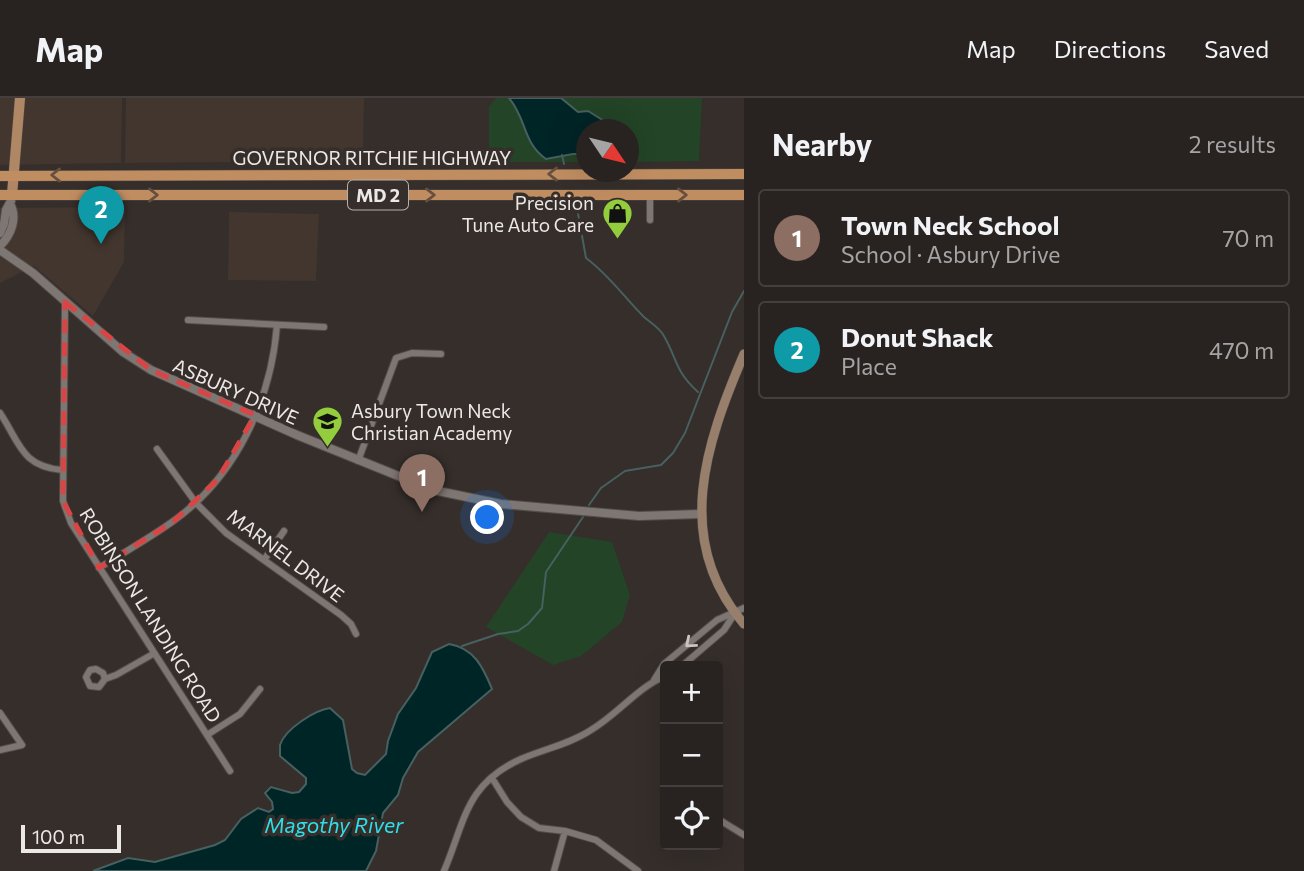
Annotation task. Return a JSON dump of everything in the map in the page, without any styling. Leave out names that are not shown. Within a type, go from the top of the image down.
[{"type":"highway","name":"GOVERNOR RITCHIE HIGHWAY","points":[[0,176],[744,174]]},
{"type":"highway","name":"GOVERNOR RITCHIE HIGHWAY","points":[[0,195],[11,200],[744,195]]},
{"type":"main road","points":[[11,200],[20,98]]},
{"type":"main road","points":[[744,354],[711,438],[704,469],[701,514],[709,560],[735,614],[744,624]]},
{"type":"street","points":[[650,195],[650,220]]},
{"type":"street","points":[[0,233],[5,210],[11,200]]},
{"type":"street","points":[[0,248],[11,228],[14,211],[11,200]]},
{"type":"street","name":"ASBURY DRIVE","points":[[0,248],[33,273],[123,352],[150,370],[358,461],[433,490],[501,504],[639,516],[701,514]]},
{"type":"street","name":"ROBINSON LANDING ROAD","points":[[65,302],[63,501],[71,523],[230,771]]},
{"type":"street","points":[[188,320],[324,327]]},
{"type":"street","points":[[99,568],[173,522],[196,503],[233,459],[267,386],[274,359],[277,326]]},
{"type":"street","points":[[358,461],[396,358],[412,353],[441,354]]},
{"type":"street","points":[[0,413],[33,463],[44,468],[62,470]]},
{"type":"street","name":"MARNEL DRIVE","points":[[157,449],[196,503],[226,533],[341,615],[351,624],[355,634]]},
{"type":"street","points":[[264,560],[284,531]]},
{"type":"street","points":[[444,871],[465,812],[492,778],[522,759],[582,736],[603,723],[653,681],[664,664],[717,620],[744,608]]},
{"type":"street","points":[[688,661],[724,630],[735,614]]},
{"type":"street","points":[[105,679],[153,654]]},
{"type":"street","points":[[653,681],[660,678]]},
{"type":"street","points":[[207,735],[240,713],[260,689]]},
{"type":"street","points":[[0,713],[22,745],[0,750]]},
{"type":"street","points":[[492,778],[521,817],[539,828],[565,831],[596,840],[638,871]]},
{"type":"street","points":[[723,822],[744,835]]},
{"type":"street","points":[[554,871],[565,831]]},
{"type":"highlighted area","points":[[65,302],[151,370],[255,415],[218,479],[173,522],[99,568],[63,501]]},
{"type":"shaded area","points":[[0,98],[122,98],[121,163],[0,165]]},
{"type":"shaded area","points":[[126,98],[364,98],[363,161],[125,163]]},
{"type":"shaded area","points":[[125,207],[124,262],[93,316],[34,266],[0,283],[0,208]]},
{"type":"shaded area","points":[[229,212],[319,214],[316,281],[228,280]]},
{"type":"green space","points":[[497,98],[702,98],[699,161],[639,162],[639,119],[576,119],[576,162],[489,162],[489,106]]},
{"type":"green space","points":[[549,532],[612,542],[630,595],[622,622],[581,656],[553,665],[486,627]]},
{"type":"water","points":[[509,98],[561,98],[578,112],[588,111],[601,119],[576,119],[576,154],[546,159],[528,138]]},
{"type":"water","name":"Magothy River","points":[[449,644],[471,654],[481,666],[492,689],[418,752],[403,778],[398,795],[383,813],[376,851],[366,871],[93,871],[128,858],[155,862],[215,845],[225,840],[241,819],[258,808],[269,812],[273,809],[272,802],[265,793],[271,787],[292,793],[299,792],[306,784],[306,778],[280,756],[280,745],[294,727],[309,716],[324,710],[330,708],[343,720],[352,769],[365,775],[386,754],[398,714],[416,688],[432,652]]},
{"type":"waterway","points":[[562,155],[564,164]]},
{"type":"waterway","points":[[577,208],[586,258],[660,330],[681,372],[698,392]]},
{"type":"waterway","points":[[589,505],[601,488],[625,471],[661,465],[673,453],[685,433],[732,312],[744,291]]},
{"type":"waterway","points":[[462,646],[498,634],[518,631],[528,624],[542,608],[546,572],[583,517]]},
{"type":"place","name":"Precision Tune Auto Care","points":[[617,240]]},
{"type":"place","name":"Donut Shack","points":[[101,244]]},
{"type":"place","name":"Asbury Town Neck Christian Academy","points":[[328,448]]},
{"type":"place","name":"Town Neck School","points":[[422,512]]}]
